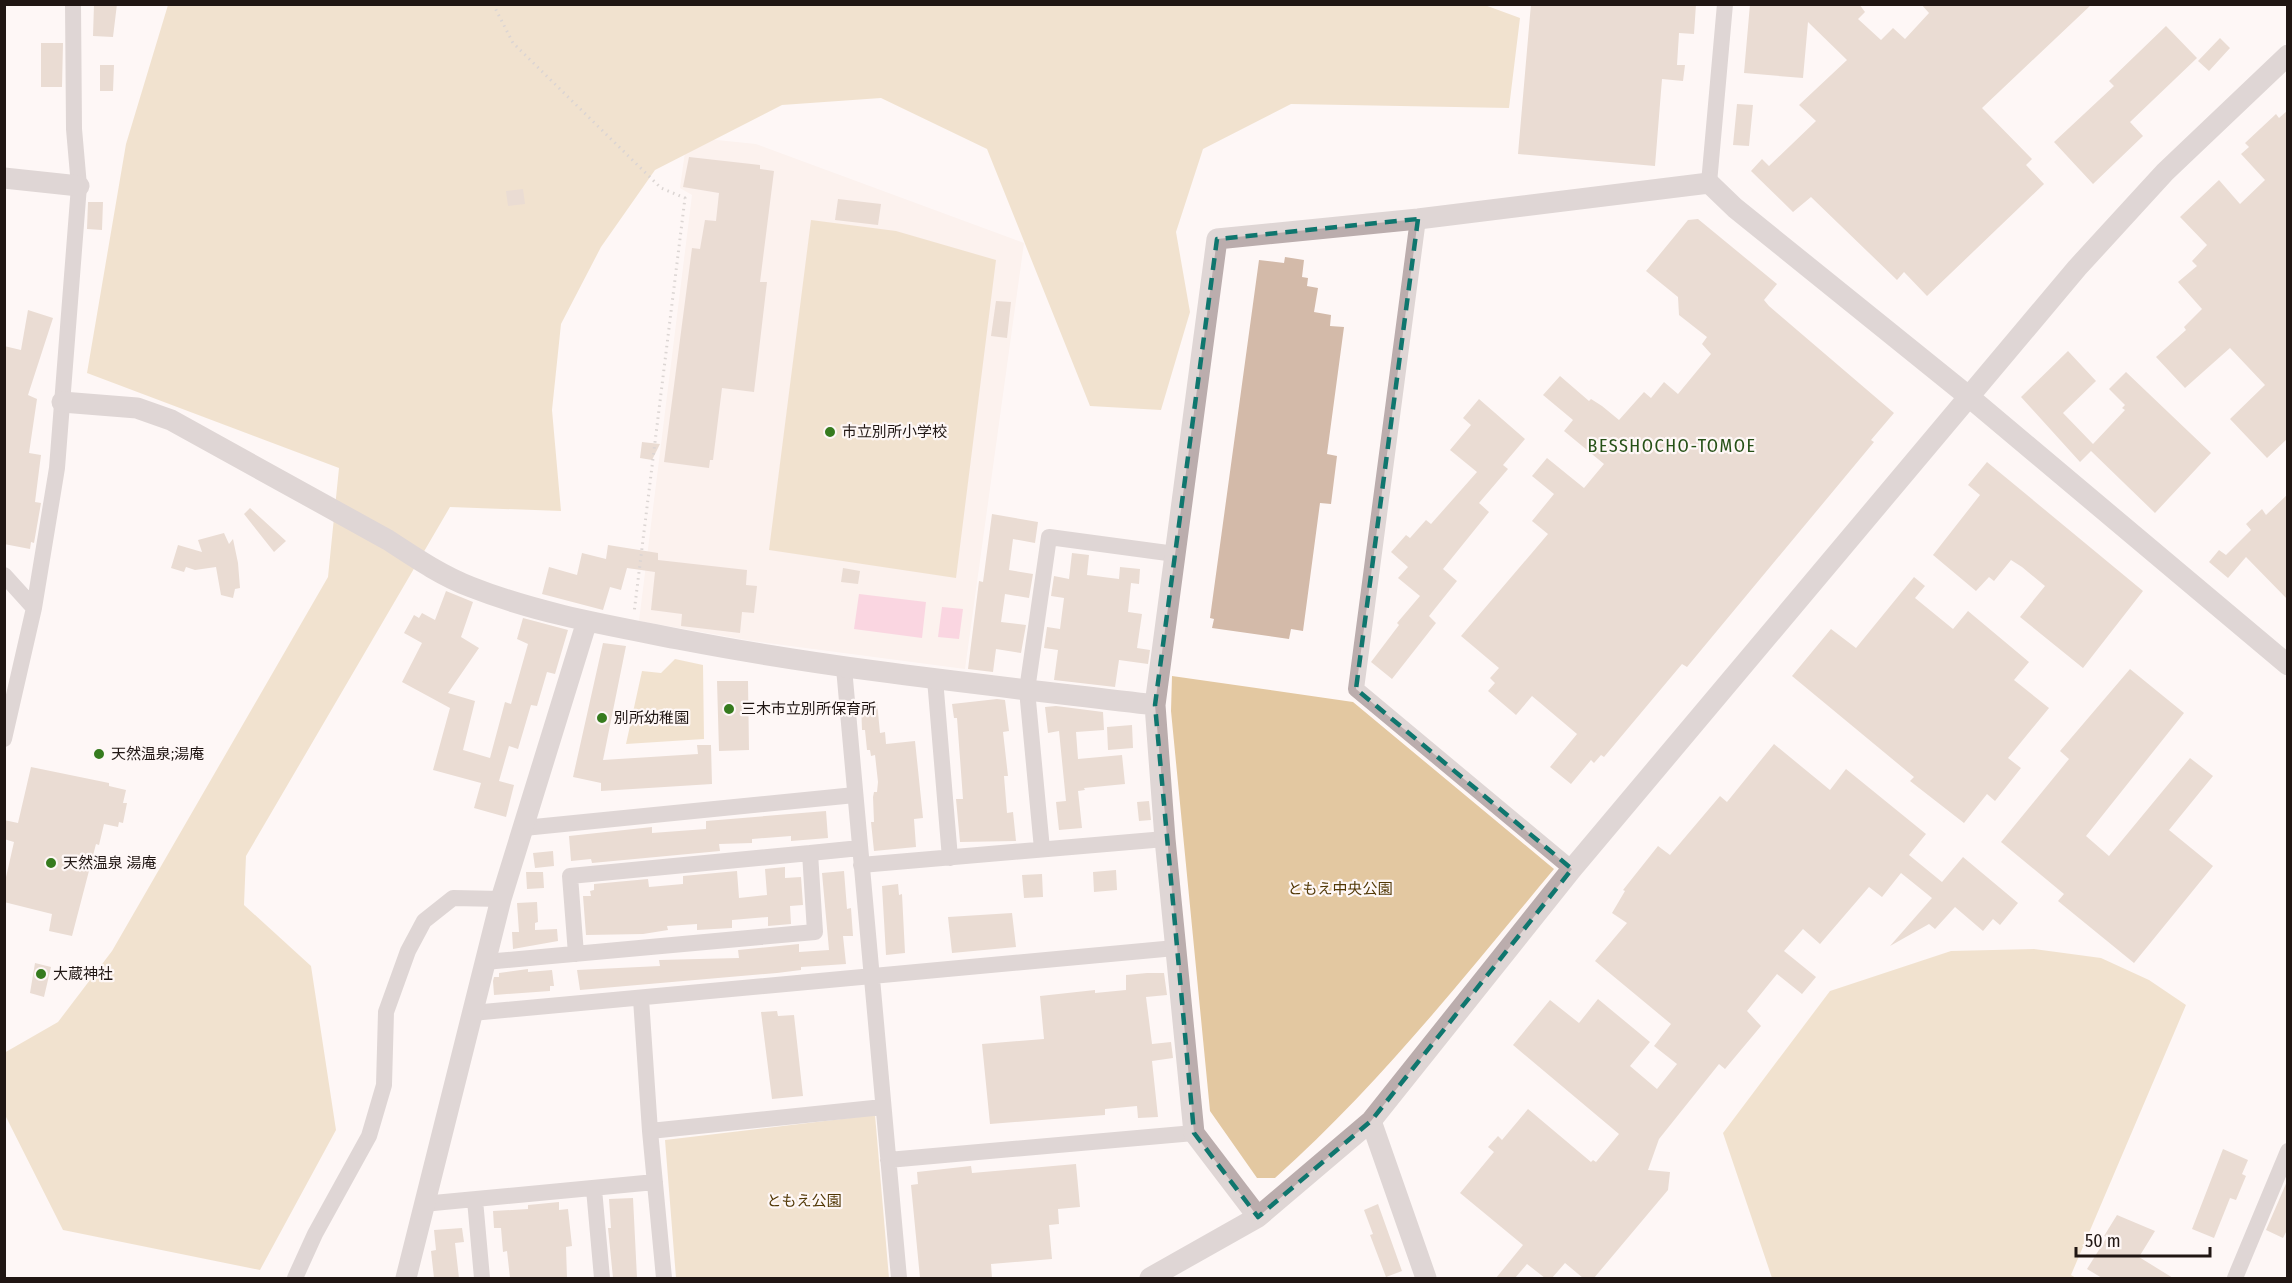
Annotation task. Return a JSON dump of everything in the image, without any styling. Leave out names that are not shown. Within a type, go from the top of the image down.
[{"type":"street","points":[[4,739],[34,608],[57,468],[79,186],[74,129],[73,4]]},
{"type":"street","points":[[1709,183],[1725,4]]},
{"type":"street","points":[[1150,1278],[1258,1217],[1371,1121],[1572,868],[2077,268],[2165,172],[2288,56]]},
{"type":"street","points":[[4,177],[79,186]]},
{"type":"street","points":[[1258,1217],[1194,1133],[1175,948],[1155,705],[1217,239],[1418,219],[1709,183]]},
{"type":"street","points":[[1709,183],[1735,208],[1968,396],[2288,665]]},
{"type":"street","points":[[1418,219],[1356,689],[1572,868]]},
{"type":"street","points":[[62,402],[137,408],[171,420],[470,587],[587,621],[756,654],[844,668],[1155,705]]},
{"type":"street","points":[[1042,849],[1027,690],[1049,537],[1175,554]]},
{"type":"street","points":[[4,575],[34,608]]},
{"type":"street","points":[[406,1278],[501,899],[587,621]]},
{"type":"street","points":[[844,668],[899,1278]]},
{"type":"street","points":[[935,679],[950,858]]},
{"type":"street","points":[[524,828],[855,795]]},
{"type":"street","points":[[576,954],[570,876],[810,853],[860,857],[950,858],[1165,838]]},
{"type":"street","points":[[485,963],[815,932],[810,853]]},
{"type":"street","points":[[295,1278],[315,1234],[369,1136],[384,1085],[386,1012],[408,951],[424,921],[453,898],[501,899]]},
{"type":"street","points":[[472,1013],[871,978],[1175,948]]},
{"type":"street","points":[[642,999],[650,1131],[664,1278]]},
{"type":"street","points":[[650,1131],[883,1107]]},
{"type":"street","points":[[1371,1121],[1426,1278]]},
{"type":"street","points":[[888,1160],[1194,1133]]},
{"type":"street","points":[[2235,1278],[2288,1151]]},
{"type":"street","points":[[423,1204],[655,1182]]},
{"type":"street","points":[[594,1189],[602,1278]]},
{"type":"street","points":[[475,1200],[482,1278]]},
{"type":"path","points":[[493,4],[513,43],[661,188],[685,198],[632,630]]},
{"type":"highlighted area","points":[[1418,219],[1356,689],[1572,869],[1371,1121],[1258,1217],[1194,1133],[1155,705],[1217,239]]},
{"type":"shaded area","name":"市立別所小学校","points":[[687,137],[756,144],[1024,243],[965,669],[752,641],[639,621],[692,195],[680,188]]},
{"type":"shaded area","points":[[859,594],[926,602],[922,638],[854,629]]},
{"type":"shaded area","points":[[942,607],[963,609],[959,639],[938,637]]},
{"type":"green space","points":[[1482,4],[1520,18],[1509,108],[1291,104],[1203,149],[1176,232],[1190,312],[1161,410],[1090,406],[987,149],[881,98],[782,105],[655,170],[601,247],[561,324],[552,410],[561,511],[450,507],[246,856],[244,905],[311,966],[336,1130],[260,1270],[63,1230],[5,1115],[4,1053],[58,1022],[112,951],[328,577],[339,468],[87,373],[126,144],[168,5]]},
{"type":"green space","points":[[811,220],[896,231],[996,260],[956,578],[769,550]]},
{"type":"green space","points":[[675,659],[703,665],[704,739],[626,744],[642,671],[661,673]]},
{"type":"green space","name":"ともえ中央公園","points":[[1172,676],[1353,702],[1554,869],[1386,1067],[1275,1178],[1257,1178],[1210,1111],[1171,711]]},
{"type":"green space","points":[[2034,949],[2101,958],[2149,980],[2186,1005],[2071,1275],[2076,1278],[1772,1278],[1723,1133],[1830,991],[1951,951]]},
{"type":"green space","name":"ともえ公園","points":[[875,1115],[889,1278],[676,1278],[665,1140]]},
{"type":"building","points":[[94,4],[117,4],[113,37],[93,36]]},
{"type":"building","points":[[1531,4],[1696,4],[1694,34],[1679,33],[1677,65],[1685,65],[1683,81],[1662,79],[1655,166],[1518,154]]},
{"type":"building","points":[[1750,4],[1859,4],[1865,12],[1858,19],[1881,40],[1893,28],[1905,39],[1929,13],[1921,4],[2092,4],[1982,108],[2032,159],[2026,165],[2044,184],[1927,296],[1904,272],[1897,280],[1811,197],[1793,212],[1751,171],[1762,159],[1769,166],[1816,121],[1799,105],[1847,60],[1808,22],[1803,78],[1744,73]]},
{"type":"building","points":[[2166,26],[2197,58],[2130,122],[2143,136],[2093,184],[2054,142],[2114,86],[2109,81]]},
{"type":"building","points":[[2220,38],[2230,48],[2209,71],[2198,61]]},
{"type":"building","points":[[41,43],[63,43],[62,87],[41,87]]},
{"type":"building","points":[[100,65],[114,65],[113,91],[100,91]]},
{"type":"building","points":[[1737,104],[1753,105],[1749,146],[1733,145]]},
{"type":"building","points":[[2288,110],[2288,438],[2267,458],[2230,419],[2265,385],[2230,348],[2185,388],[2156,357],[2186,330],[2184,327],[2202,309],[2178,282],[2197,266],[2192,261],[2207,245],[2180,217],[2219,180],[2240,204],[2265,180],[2241,154],[2249,147],[2245,143],[2276,114],[2279,118]]},
{"type":"building","points":[[689,157],[760,165],[760,169],[774,171],[760,282],[767,282],[754,392],[722,388],[713,460],[710,460],[709,468],[664,462],[692,248],[700,249],[705,220],[716,221],[719,193],[683,187]]},
{"type":"building","points":[[523,189],[525,204],[508,206],[506,191]]},
{"type":"building","points":[[838,199],[881,204],[878,225],[835,220]]},
{"type":"building","points":[[88,202],[103,202],[102,230],[87,229]]},
{"type":"building","points":[[1698,219],[1777,284],[1764,300],[1769,306],[1894,413],[1871,440],[1874,442],[1687,667],[1682,664],[1604,757],[1601,755],[1594,763],[1591,760],[1571,784],[1550,767],[1577,734],[1532,696],[1516,715],[1488,691],[1495,683],[1490,678],[1499,668],[1461,636],[1548,534],[1532,521],[1554,494],[1532,476],[1547,458],[1584,488],[1604,464],[1564,431],[1573,420],[1543,395],[1560,376],[1589,401],[1591,399],[1619,420],[1644,392],[1651,398],[1664,382],[1678,394],[1711,354],[1702,344],[1707,337],[1679,315],[1678,297],[1646,271],[1688,220]]},
{"type":"building","points":[[1285,257],[1304,260],[1302,277],[1308,278],[1307,286],[1318,288],[1314,312],[1331,315],[1330,326],[1344,327],[1327,454],[1337,456],[1331,504],[1320,503],[1303,631],[1291,629],[1289,639],[1212,628],[1214,619],[1210,618],[1259,260],[1284,263]]},
{"type":"building","points":[[996,301],[1011,302],[1007,338],[991,336]]},
{"type":"building","points":[[28,310],[53,318],[28,395],[37,399],[29,453],[41,455],[35,502],[41,503],[34,543],[31,542],[30,549],[4,544],[4,346],[21,350]]},
{"type":"building","points":[[2068,351],[2096,381],[2063,413],[2093,444],[2125,410],[2122,408],[2125,405],[2109,389],[2126,372],[2211,453],[2155,513],[2091,451],[2080,462],[2021,397]]},
{"type":"building","points":[[1479,399],[1525,439],[1503,465],[1508,469],[1479,503],[1489,512],[1443,569],[1457,581],[1429,616],[1436,623],[1392,679],[1371,662],[1399,625],[1397,623],[1420,596],[1398,578],[1408,567],[1391,552],[1406,535],[1410,538],[1426,520],[1431,524],[1477,472],[1450,450],[1471,425],[1463,418]]},
{"type":"building","points":[[642,442],[660,444],[652,460],[640,458]]},
{"type":"building","points":[[1987,462],[2143,591],[2083,668],[2020,617],[2045,586],[2022,567],[2011,560],[1994,581],[1989,577],[1976,591],[1933,555],[1980,495],[1968,485]]},
{"type":"building","points":[[2288,494],[2288,600],[2246,557],[2228,578],[2209,562],[2219,550],[2226,555],[2251,530],[2246,524],[2262,509],[2266,515]]},
{"type":"building","points":[[250,508],[286,541],[274,552],[244,514]]},
{"type":"building","points":[[992,514],[1038,522],[1035,543],[1013,539],[1009,570],[1033,574],[1029,598],[1005,594],[1001,622],[1026,625],[1021,653],[996,649],[993,672],[968,669],[979,581],[983,582]]},
{"type":"building","points":[[224,533],[229,544],[233,539],[238,563],[240,588],[235,589],[233,598],[221,595],[216,567],[195,570],[186,567],[184,572],[171,568],[178,545],[202,552],[198,540]]},
{"type":"building","points":[[608,545],[658,553],[658,560],[747,570],[746,585],[757,586],[754,613],[742,612],[740,633],[681,626],[682,614],[651,610],[655,572],[627,568],[621,590],[610,587],[603,610],[542,594],[549,567],[577,575],[582,553],[606,559]]},
{"type":"building","points":[[1072,553],[1089,555],[1087,575],[1119,579],[1120,567],[1140,569],[1139,584],[1131,583],[1128,612],[1142,614],[1137,648],[1150,650],[1148,664],[1119,660],[1115,687],[1054,680],[1058,650],[1044,648],[1047,627],[1060,629],[1064,598],[1051,596],[1054,576],[1069,579]]},
{"type":"building","points":[[843,568],[860,571],[858,584],[841,582]]},
{"type":"building","points":[[1914,577],[1925,586],[1915,598],[1953,629],[1968,611],[2029,662],[2014,680],[2049,708],[2008,758],[2021,768],[1995,801],[1987,794],[1964,823],[1910,781],[1914,777],[1792,676],[1831,629],[1856,648]]},
{"type":"building","points":[[446,591],[473,602],[461,637],[479,648],[448,693],[475,701],[463,750],[490,758],[505,702],[511,704],[528,644],[517,639],[523,618],[568,630],[555,674],[547,672],[537,706],[531,705],[518,749],[509,746],[499,781],[514,785],[506,817],[474,808],[481,783],[433,770],[450,708],[402,682],[422,643],[404,633],[414,615],[419,618],[422,613],[435,620]]},
{"type":"building","points":[[603,643],[626,646],[603,760],[698,754],[697,745],[711,745],[712,784],[601,791],[601,783],[573,777]]},
{"type":"building","points":[[2130,669],[2184,713],[2086,836],[2109,856],[2190,758],[2213,776],[2169,830],[2213,866],[2134,963],[2058,901],[2064,894],[2001,842],[2069,759],[2060,751]]},
{"type":"building","points":[[717,681],[748,681],[749,750],[719,751]]},
{"type":"building","points":[[1005,700],[1009,731],[1003,732],[1008,776],[1004,776],[1007,813],[1013,812],[1016,841],[960,842],[956,799],[963,799],[957,718],[954,718],[952,704]]},
{"type":"building","points":[[877,702],[880,733],[885,732],[886,744],[915,741],[923,818],[914,819],[916,847],[874,851],[871,822],[874,822],[873,797],[874,792],[877,792],[878,782],[875,755],[871,756],[870,750],[867,750],[865,730],[862,730],[861,703]]},
{"type":"building","points":[[1056,706],[1103,712],[1104,730],[1076,732],[1078,759],[1122,755],[1125,784],[1084,788],[1085,790],[1078,791],[1082,828],[1059,830],[1056,802],[1066,801],[1059,731],[1048,733],[1045,707]]},
{"type":"building","points":[[1132,725],[1133,748],[1108,750],[1107,727]]},
{"type":"building","points":[[1774,744],[1830,790],[1846,769],[1926,834],[1909,855],[1942,882],[1963,857],[2018,903],[2000,925],[1993,919],[1983,931],[1955,907],[1935,929],[1929,924],[1890,946],[1932,898],[1901,873],[1882,897],[1869,887],[1820,944],[1803,929],[1784,951],[1816,977],[1802,994],[1777,974],[1747,1011],[1761,1026],[1725,1069],[1719,1064],[1659,1139],[1648,1170],[1670,1172],[1668,1190],[1594,1278],[1583,1278],[1565,1263],[1552,1278],[1545,1278],[1527,1264],[1515,1278],[1496,1278],[1523,1245],[1460,1193],[1494,1152],[1488,1147],[1498,1136],[1502,1140],[1528,1109],[1591,1162],[1593,1160],[1596,1162],[1619,1134],[1513,1045],[1550,1000],[1579,1023],[1598,999],[1650,1042],[1630,1066],[1657,1089],[1677,1064],[1654,1046],[1671,1024],[1595,961],[1627,923],[1612,913],[1625,891],[1623,890],[1658,846],[1670,855],[1720,796],[1727,802]]},
{"type":"building","name":"天然温泉 湯庵","points":[[31,767],[109,783],[109,786],[126,790],[123,803],[127,803],[123,823],[119,822],[118,827],[104,824],[99,845],[96,844],[72,936],[49,931],[52,914],[4,902],[4,886],[14,842],[4,839],[4,820],[18,823]]},
{"type":"building","points":[[1149,801],[1151,820],[1139,821],[1137,802]]},
{"type":"building","points":[[826,811],[828,838],[791,841],[791,836],[752,839],[752,843],[719,844],[720,851],[592,863],[591,859],[571,861],[569,836],[652,827],[652,833],[706,829],[706,821]]},
{"type":"building","points":[[553,851],[554,866],[535,868],[533,853]]},
{"type":"building","points":[[785,867],[785,878],[801,877],[803,905],[790,906],[791,924],[768,926],[768,917],[732,920],[732,928],[697,930],[697,924],[667,926],[668,930],[643,934],[586,935],[583,896],[591,896],[590,891],[594,890],[594,884],[648,879],[649,887],[683,884],[683,876],[737,871],[739,898],[767,895],[765,869]]},
{"type":"building","points":[[1116,870],[1117,890],[1094,892],[1093,872]]},
{"type":"building","points":[[844,871],[847,909],[851,908],[853,936],[843,936],[846,964],[801,967],[801,970],[777,973],[580,990],[577,970],[660,966],[659,960],[739,958],[738,950],[799,944],[799,952],[829,950],[822,873]]},
{"type":"building","points":[[526,872],[543,872],[544,888],[527,889]]},
{"type":"building","points":[[1042,874],[1043,897],[1024,898],[1022,875]]},
{"type":"building","points":[[898,884],[899,895],[902,894],[905,953],[886,955],[882,886]]},
{"type":"building","points":[[537,902],[538,922],[535,923],[535,930],[557,929],[558,941],[513,949],[512,932],[519,932],[517,903]]},
{"type":"building","points":[[1012,913],[1016,947],[952,953],[948,917]]},
{"type":"building","name":"大蔵神社","points":[[35,963],[51,967],[44,997],[30,993]]},
{"type":"building","points":[[528,969],[528,972],[552,970],[554,986],[550,986],[550,991],[494,995],[493,981],[494,977],[499,977],[499,973]]},
{"type":"building","points":[[1164,973],[1167,995],[1146,997],[1152,1044],[1171,1042],[1173,1058],[1152,1061],[1158,1117],[1138,1118],[1137,1106],[1105,1109],[1105,1115],[990,1124],[982,1044],[1044,1039],[1040,996],[1095,990],[1095,993],[1126,990],[1126,975]]},
{"type":"building","points":[[777,1011],[778,1016],[794,1015],[803,1096],[772,1099],[761,1012]]},
{"type":"building","points":[[2223,1149],[2248,1160],[2242,1174],[2246,1176],[2236,1200],[2230,1198],[2214,1238],[2192,1229]]},
{"type":"building","points":[[1076,1164],[1080,1207],[1058,1209],[1059,1224],[1049,1225],[1052,1259],[991,1264],[992,1278],[920,1278],[911,1185],[918,1184],[917,1172],[971,1166],[972,1173]]},
{"type":"building","points":[[2288,1179],[2288,1228],[2283,1238],[2266,1230]]},
{"type":"building","points":[[633,1198],[637,1278],[613,1278],[608,1228],[611,1228],[609,1199]]},
{"type":"building","points":[[559,1202],[559,1210],[568,1209],[572,1246],[566,1247],[567,1278],[510,1278],[507,1251],[503,1252],[501,1228],[494,1228],[493,1211],[528,1209],[528,1205]]},
{"type":"building","points":[[1378,1204],[1402,1271],[1386,1277],[1370,1235],[1373,1234],[1364,1210]]},
{"type":"building","points":[[2117,1215],[2155,1231],[2139,1257],[2173,1278],[2102,1278],[2087,1269],[2107,1237],[2104,1236]]},
{"type":"building","points":[[462,1228],[464,1242],[455,1243],[459,1278],[434,1278],[431,1251],[436,1250],[434,1230]]},
{"type":"place","name":"市立別所小学校","points":[[830,432]]},
{"type":"place","name":"三木市立別所保育所","points":[[729,709]]},
{"type":"place","name":"別所幼稚園","points":[[602,718]]},
{"type":"place","name":"天然温泉;湯庵","points":[[99,754]]},
{"type":"place","name":"天然温泉 湯庵","points":[[51,863]]},
{"type":"place","name":"大蔵神社","points":[[41,974]]},
{"type":"district","name":"BESSHOCHO-TOMOE","points":[[1672,446]]}]
